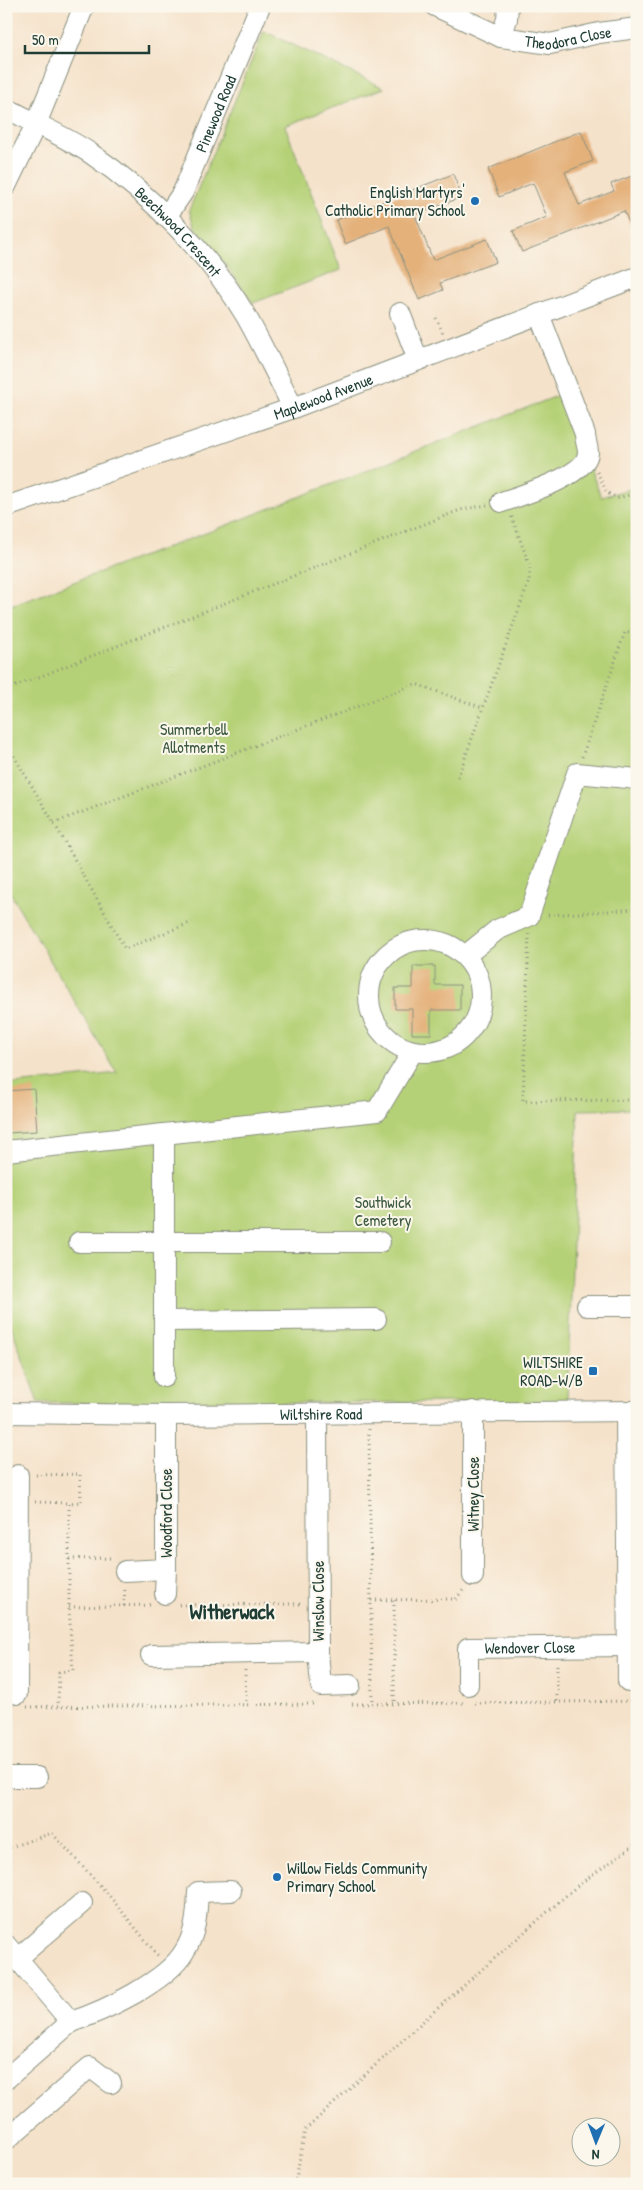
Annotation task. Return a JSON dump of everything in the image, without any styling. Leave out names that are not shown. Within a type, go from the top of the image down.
[{"type":"street","points":[[6,186],[36,124],[84,6]]},
{"type":"street","name":"Pinewood Road","points":[[166,218],[183,192],[260,6]]},
{"type":"street","name":"Theodora Close","points":[[435,6],[501,37],[550,44],[599,33],[637,28]]},
{"type":"street","name":"Theodora Close","points":[[501,37],[507,19],[508,6]]},
{"type":"street","name":"Beechwood Crescent","points":[[6,108],[90,153],[135,188],[196,247],[222,280],[246,316],[293,408]]},
{"type":"street","name":"Maplewood Avenue","points":[[6,507],[293,408],[637,277]]},
{"type":"street","points":[[400,313],[418,360]]},
{"type":"street","points":[[504,502],[569,475],[582,466],[588,454],[585,434],[539,314]]},
{"type":"street","points":[[465,956],[497,930],[529,916],[577,773],[637,779]]},
{"type":"street","points":[[432,940],[450,945],[465,956],[476,971],[481,988],[480,1006],[474,1023],[463,1037],[448,1047],[431,1052],[413,1051],[395,1044],[381,1031],[371,1014],[368,996],[371,977],[381,960],[395,948],[412,941],[432,940]]},
{"type":"street","points":[[6,1151],[377,1111],[413,1051]]},
{"type":"street","points":[[164,1134],[164,1377]]},
{"type":"street","points":[[79,1242],[380,1242]]},
{"type":"street","points":[[587,1306],[637,1306]]},
{"type":"street","points":[[164,1320],[376,1319]]},
{"type":"street","name":"Witney Close","points":[[473,1411],[473,1576]]},
{"type":"street","points":[[631,1411],[626,1646],[628,1681],[637,1681]]},
{"type":"street","name":"Wiltshire Road","points":[[6,1413],[166,1415],[631,1411]]},
{"type":"street","name":"Winslow Close","points":[[151,1656],[318,1652],[317,1414]]},
{"type":"street","name":"Woodford Close","points":[[125,1571],[166,1569],[166,1415]]},
{"type":"street","points":[[17,1694],[12,1540],[18,1502],[18,1475]]},
{"type":"street","points":[[166,1569],[166,1601]]},
{"type":"street","name":"Wendover Close","points":[[468,1685],[468,1648],[626,1646]]},
{"type":"street","points":[[318,1652],[321,1686],[350,1685]]},
{"type":"street","points":[[6,1777],[37,1777]]},
{"type":"street","points":[[6,2079],[71,2022],[116,2004],[176,1963],[185,1951],[192,1934],[197,1914],[198,1892],[231,1891]]},
{"type":"street","points":[[71,2022],[12,1951],[82,1903]]},
{"type":"street","points":[[6,2140],[90,2067],[111,2083]]},
{"type":"path","points":[[588,454],[607,493],[618,498],[637,493]]},
{"type":"path","points":[[6,690],[460,510],[504,502],[530,567],[529,581],[458,777]]},
{"type":"path","points":[[577,773],[626,632],[637,635]]},
{"type":"path","points":[[54,823],[416,684],[484,708]]},
{"type":"path","points":[[6,743],[54,823],[125,949],[192,922]]},
{"type":"path","points":[[637,909],[529,916],[523,1101],[637,1100]]},
{"type":"path","points":[[369,1413],[372,1704]]},
{"type":"path","points":[[18,1475],[80,1474],[80,1502],[18,1502]]},
{"type":"path","points":[[58,1707],[60,1672],[73,1670],[69,1607],[69,1503]]},
{"type":"path","points":[[371,1600],[456,1600],[473,1576]]},
{"type":"path","points":[[394,1600],[394,1703]]},
{"type":"path","points":[[69,1607],[166,1601],[318,1604]]},
{"type":"path","points":[[556,1647],[557,1702]]},
{"type":"path","points":[[245,1653],[246,1705]]},
{"type":"path","points":[[295,2184],[305,2130],[429,2016],[577,1886],[637,1843]]},
{"type":"green space","points":[[264,31],[384,88],[285,126],[341,270],[253,303],[194,226],[189,210]]},
{"type":"green space","points":[[562,394],[601,497],[637,487],[637,1109],[578,1110],[567,1402],[38,1403],[6,1311],[6,1085],[117,1073],[6,886],[6,607],[230,524]]},
{"type":"building","points":[[581,131],[593,161],[565,172],[579,205],[614,191],[611,184],[637,174],[637,240],[624,211],[522,252],[513,231],[547,217],[533,183],[499,197],[488,169]]},
{"type":"building","points":[[453,174],[462,197],[415,215],[433,260],[487,239],[496,262],[440,283],[443,290],[419,300],[389,226],[345,244],[336,220]]},
{"type":"building","points":[[413,966],[435,966],[435,985],[460,985],[460,1010],[431,1010],[431,1034],[412,1034],[412,1009],[395,1009],[395,988],[413,988]]},
{"type":"building","points":[[34,1089],[37,1131],[8,1133],[6,1091]]},
{"type":"place","name":"English Martyrs' Catholic Primary School","points":[[475,201]]},
{"type":"place","name":"WILTSHIRE ROAD-W/B","points":[[593,1371]]},
{"type":"place","name":"Willow Fields Community Primary School","points":[[277,1877]]},
{"type":"district","name":"Witherwack","points":[[232,1612]]},
{"type":"park label","name":"Summerbell Allotments","points":[[194,738]]},
{"type":"park label","name":"Southwick Cemetery","points":[[383,1211]]}]
